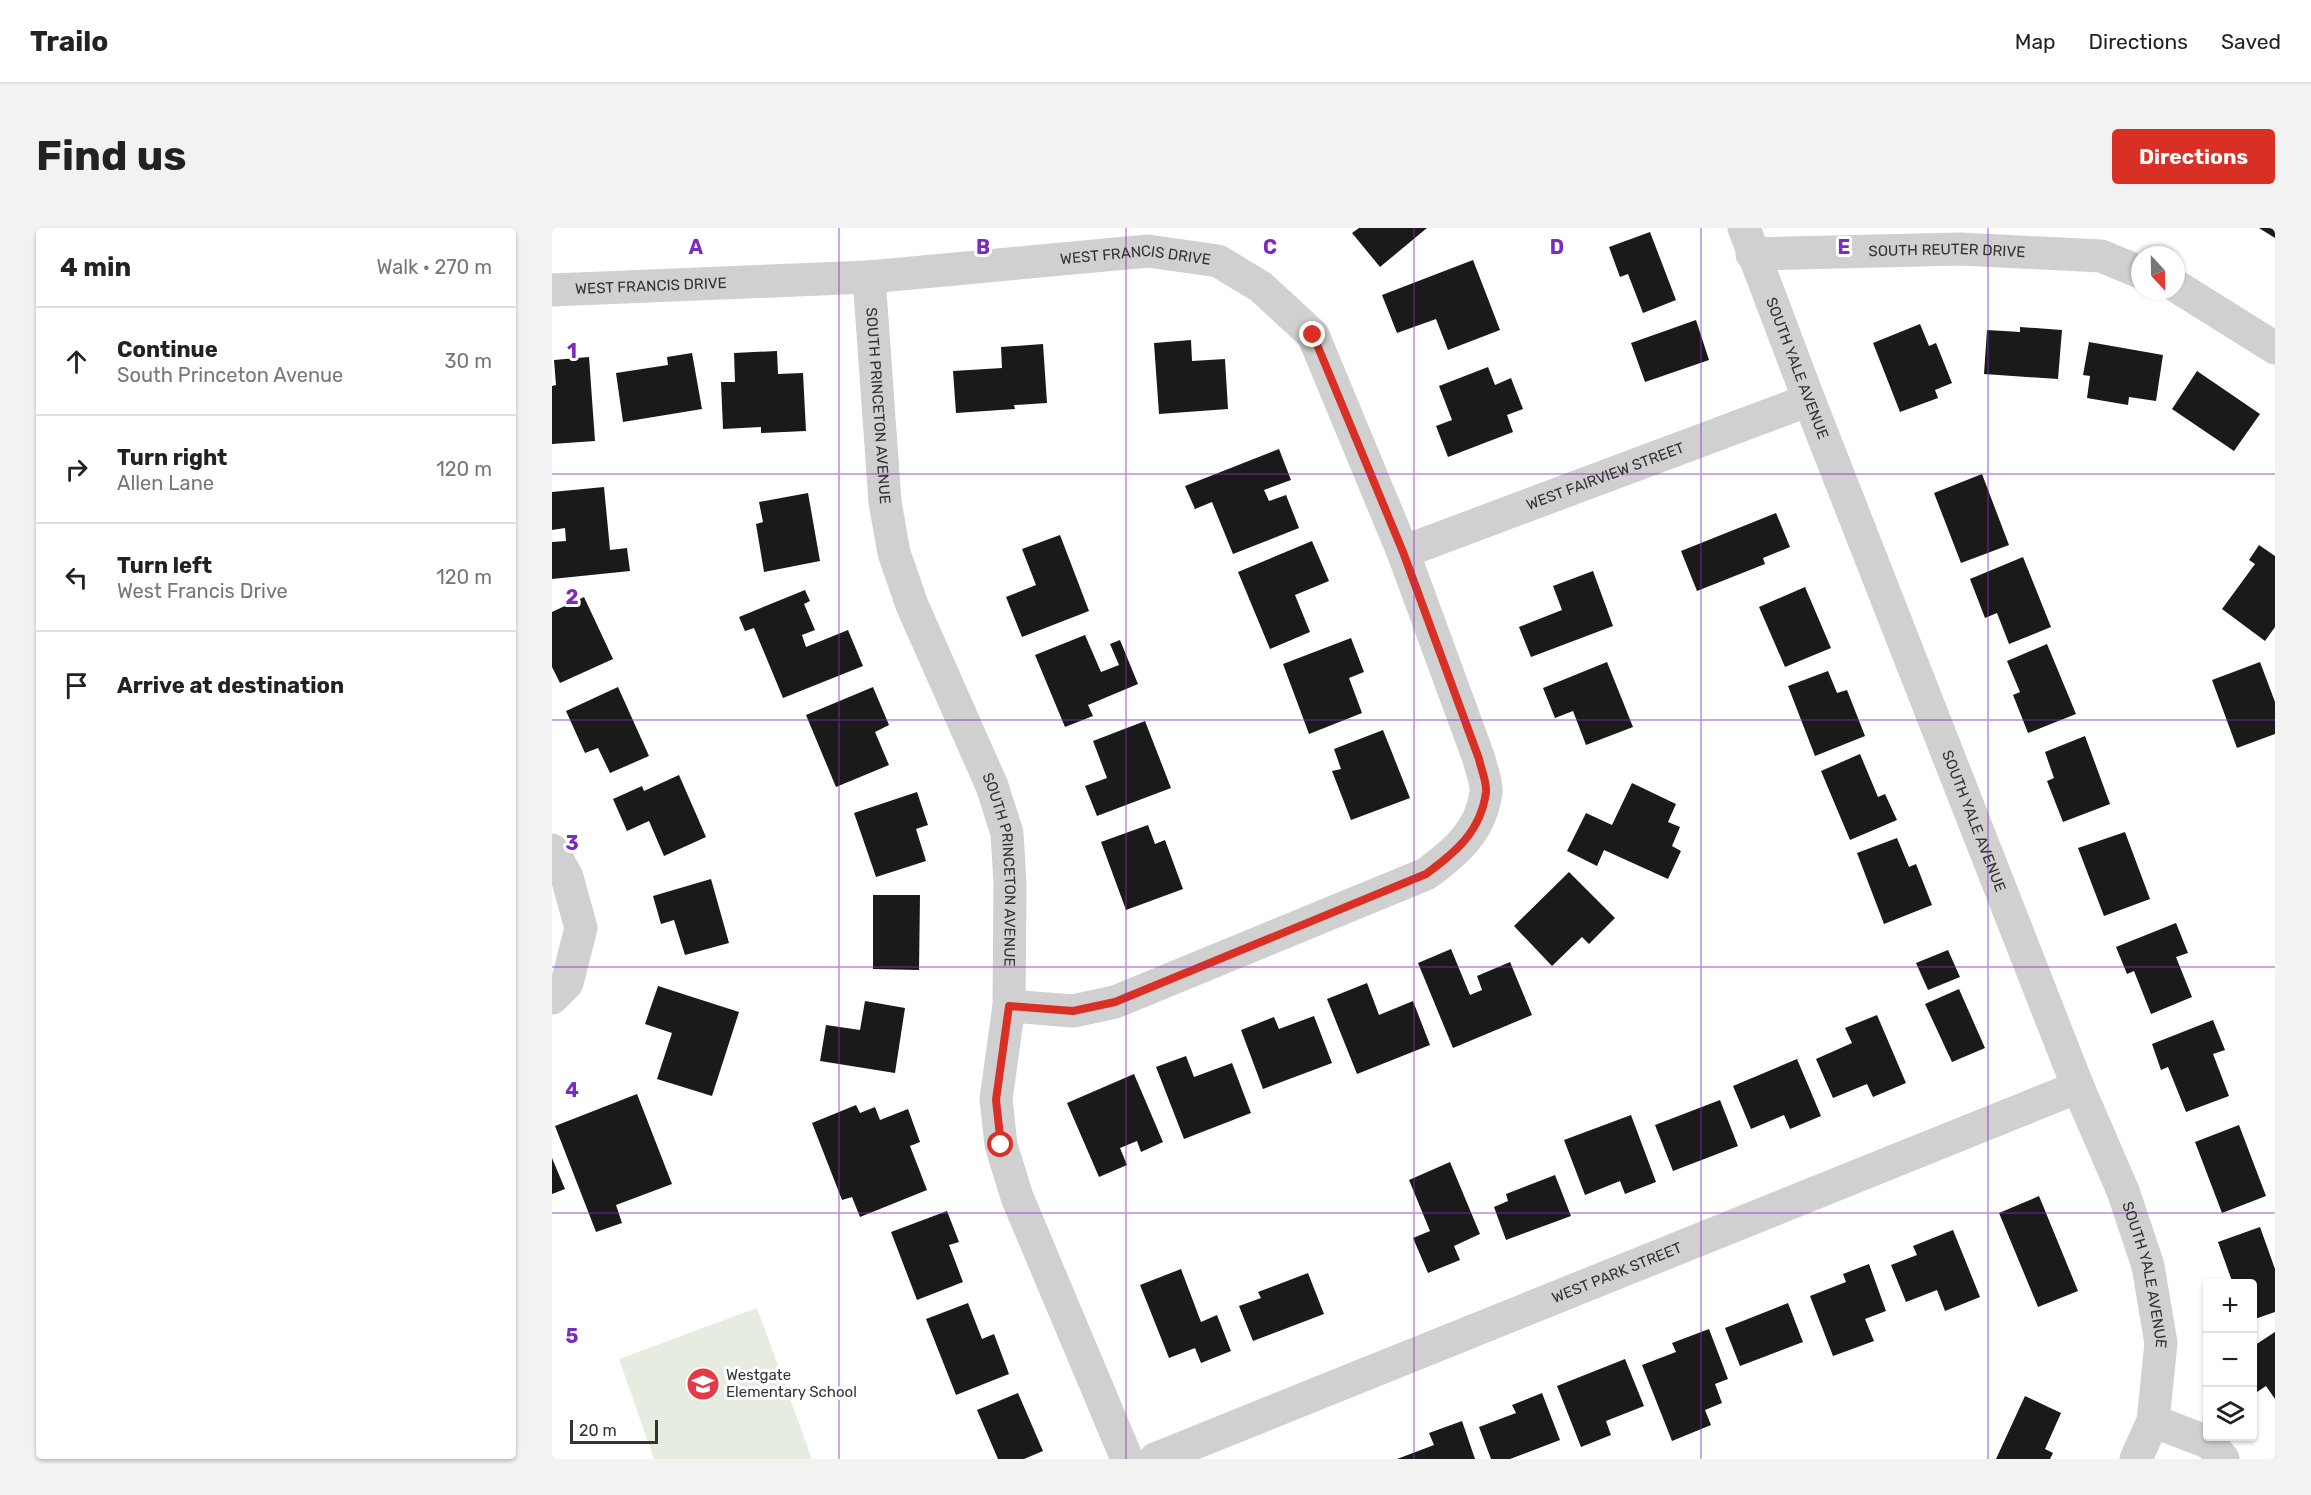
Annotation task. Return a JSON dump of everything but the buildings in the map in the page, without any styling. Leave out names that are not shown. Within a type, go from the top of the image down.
[{"type":"street","name":"SOUTH REUTER DRIVE","points":[[1748,241],[2101,256],[2131,268]]},
{"type":"street","name":"SOUTH YALE AVENUE","points":[[1748,241],[2078,1087],[2124,1191],[2148,1266],[2161,1343],[2153,1421],[2136,1459]]},
{"type":"street","name":"WEST FRANCIS DRIVE","points":[[552,290],[869,277],[1148,251],[1218,261],[1261,287],[1313,335],[1403,552],[1479,759],[1486,790],[1475,827],[1455,853],[1426,874],[1115,1002],[1073,1011],[1009,1006]]},
{"type":"street","name":"SOUTH PRINCETON AVENUE","points":[[869,277],[885,502],[894,553],[912,605],[992,786],[1007,833],[1010,883],[1009,1006],[996,1100],[1001,1145],[1017,1197],[1127,1459]]},
{"type":"street","points":[[2185,292],[2275,348]]},
{"type":"street","name":"WEST FAIRVIEW STREET","points":[[1403,552],[1809,400]]},
{"type":"street","points":[[552,850],[567,877],[581,928],[567,983],[552,998]]},
{"type":"street","name":"WEST PARK STREET","points":[[1155,1459],[2078,1087]]},
{"type":"street","points":[[2153,1421],[2210,1443],[2223,1459]]},
{"type":"shaded area","points":[[757,1308],[812,1459],[654,1459],[619,1359]]},
{"type":"place","name":"Westgate Elementary School","points":[[703,1384]]},
{"type":"route","points":[[1001,1145],[996,1100],[1009,1006],[1073,1011],[1115,1002],[1426,874],[1455,853],[1475,827],[1486,790],[1479,759],[1403,552],[1313,335]]}]
